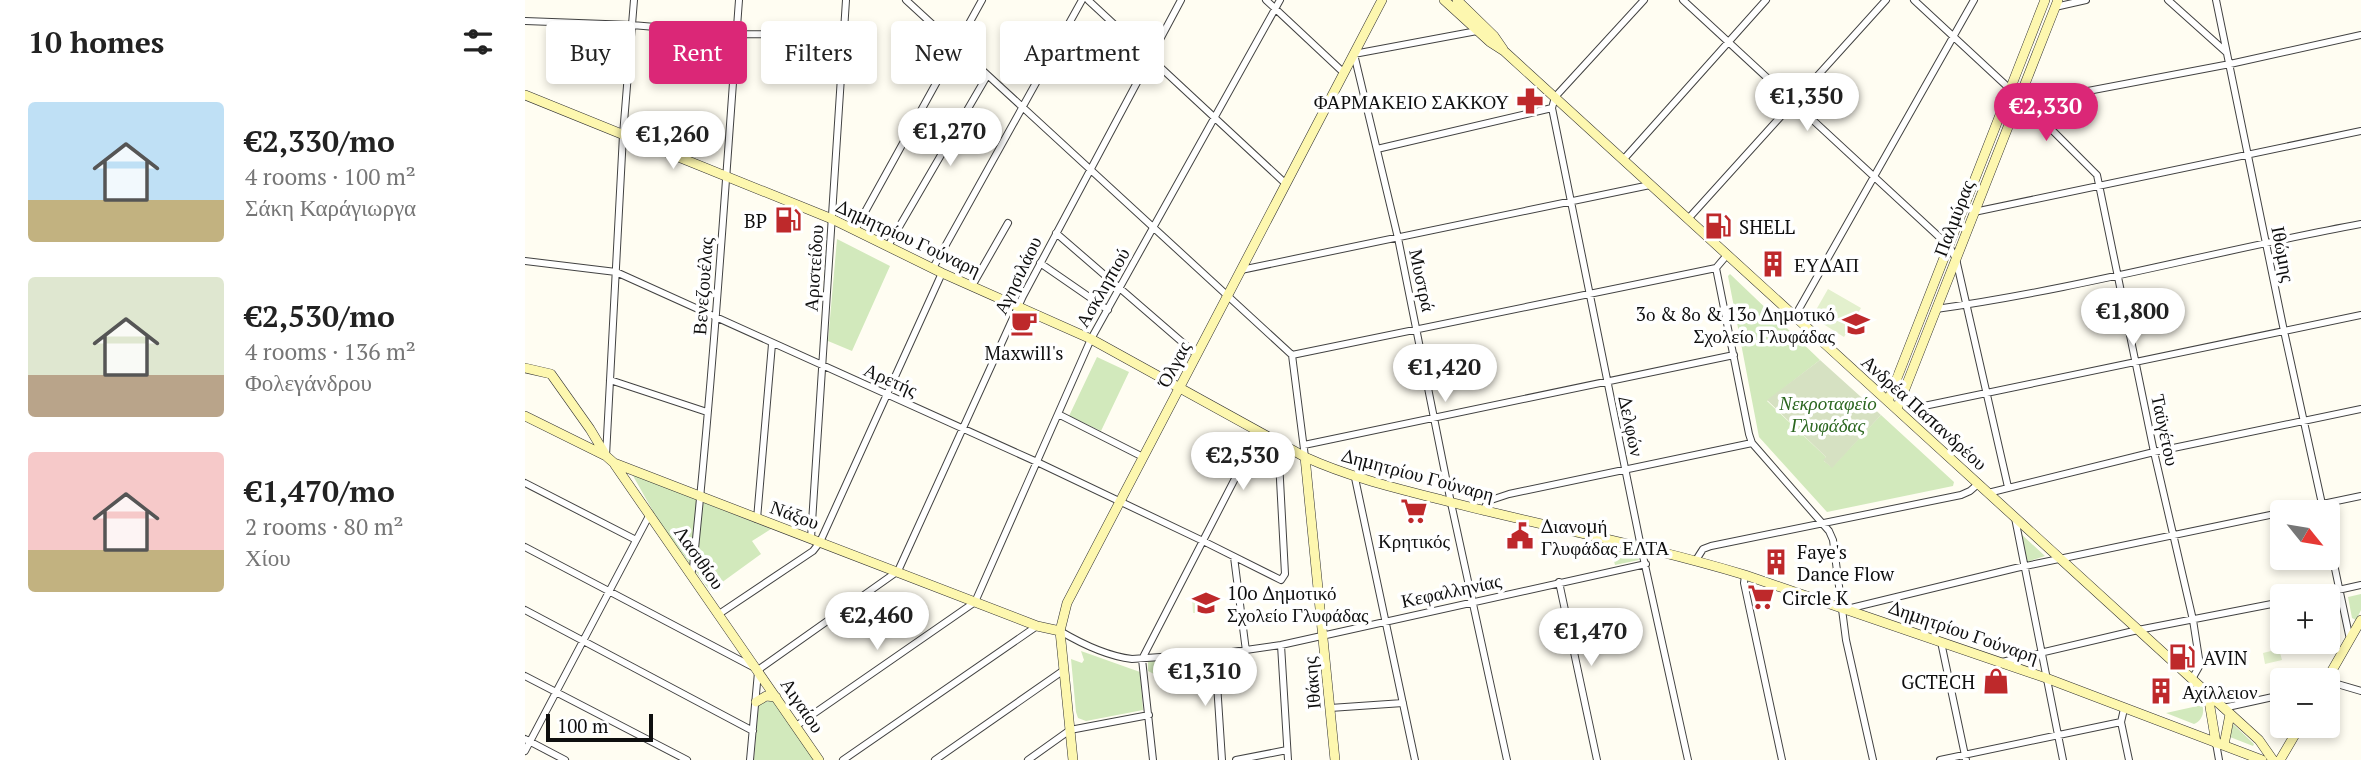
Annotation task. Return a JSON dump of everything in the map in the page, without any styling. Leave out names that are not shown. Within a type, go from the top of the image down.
[{"type":"main road","name":"Όλγας","points":[[1073,760],[1060,631],[1067,603],[1383,0]]},
{"type":"main road","name":"Ανδρέα Παπανδρέου","points":[[1444,0],[1490,43],[1504,51],[1555,97],[2259,740],[2273,760]]},
{"type":"main road","name":"Ανδρέα Παπανδρέου","points":[[1457,0],[1494,36],[1504,51]]},
{"type":"main road","name":"Παλμύρας","points":[[1888,401],[2045,0]]},
{"type":"main road","name":"Παλμύρας","points":[[1896,410],[1974,212],[2022,101],[2057,3]]},
{"type":"main road","name":"Δημητρίου Γούναρη","points":[[525,95],[832,219],[938,271],[1091,339],[1304,457],[1355,478],[1483,511],[1696,560],[1745,575],[2046,678],[2262,760]]},
{"type":"main road","points":[[525,368],[551,374],[606,456]]},
{"type":"main road","name":"Νάξου","points":[[525,416],[606,456],[614,463],[701,498],[1037,625],[1060,631]]},
{"type":"main road","name":"Ιθάκης","points":[[1304,457],[1335,760]]},
{"type":"main road","name":"Λασιθίου","points":[[614,463],[758,670]]},
{"type":"main road","points":[[2334,668],[2361,620]]},
{"type":"main road","name":"Αιγαίου","points":[[758,670],[819,760]]},
{"type":"main road","points":[[2207,693],[2220,744]]},
{"type":"main road","points":[[755,702],[766,696],[776,697]]},
{"type":"main road","points":[[2220,744],[2227,711]]},
{"type":"main road","points":[[2189,732],[2203,727],[2212,715]]},
{"type":"main road","points":[[2280,760],[2293,738]]},
{"type":"street","points":[[632,21],[634,0]]},
{"type":"street","name":"Βενεζουέλας","points":[[738,21],[739,0]]},
{"type":"street","name":"Αριστείδου","points":[[844,21],[846,0]]},
{"type":"street","points":[[906,0],[928,21]]},
{"type":"street","points":[[970,21],[982,0]]},
{"type":"street","points":[[719,614],[813,551],[886,394],[938,271],[1082,0]]},
{"type":"street","points":[[1088,0],[1110,21]]},
{"type":"street","name":"Αγησιλάου","points":[[1164,32],[1181,0]]},
{"type":"street","points":[[1266,0],[1345,73]]},
{"type":"street","name":"Ασκληπιού","points":[[975,602],[1091,339],[1280,0]]},
{"type":"street","points":[[1555,97],[1644,0]]},
{"type":"street","points":[[1683,0],[1949,246],[1956,259],[2008,486]]},
{"type":"street","points":[[1623,160],[1766,0]]},
{"type":"street","points":[[1688,219],[1886,0]]},
{"type":"street","points":[[1914,0],[2094,169],[2100,184]]},
{"type":"street","points":[[1795,316],[1974,0]]},
{"type":"street","points":[[2057,3],[2086,0]]},
{"type":"street","points":[[2168,0],[2227,53]]},
{"type":"street","name":"Ιθώμης","points":[[2216,0],[2321,500]]},
{"type":"street","points":[[525,20],[546,21]]},
{"type":"street","points":[[1354,54],[1477,31]]},
{"type":"street","points":[[2022,101],[2230,64],[2361,35]]},
{"type":"street","name":"Μυστρά","points":[[1354,54],[1398,238],[1451,503],[1507,760]]},
{"type":"street","points":[[1164,71],[1286,184]]},
{"type":"street","points":[[888,246],[987,76],[1292,355],[1716,268],[1727,255]]},
{"type":"street","points":[[606,456],[627,84]]},
{"type":"street","name":"Βενεζουέλας","points":[[691,573],[694,568],[701,498],[733,84]]},
{"type":"street","name":"Αριστείδου","points":[[816,540],[822,365],[840,84]]},
{"type":"street","points":[[855,230],[936,84]]},
{"type":"street","name":"Αγησιλάου","points":[[898,571],[1018,306],[1136,84]]},
{"type":"street","name":"Δελφών","points":[[1555,97],[1552,108],[1641,547],[1688,760]]},
{"type":"street","points":[[1377,149],[1552,108]]},
{"type":"street","points":[[1974,212],[2361,131]]},
{"type":"street","name":"Ταϋγέτου","points":[[2100,184],[2154,452],[2193,620],[2200,666],[2192,679]]},
{"type":"street","points":[[1241,270],[1650,185]]},
{"type":"street","points":[[972,286],[1008,223]]},
{"type":"street","points":[[1936,309],[1967,305],[2266,241],[2361,224]]},
{"type":"street","points":[[1055,233],[1197,355]]},
{"type":"street","name":"Αρετής","points":[[525,261],[616,272],[1121,501],[1277,580],[1283,579],[1277,442]]},
{"type":"street","points":[[1040,263],[1108,310]]},
{"type":"street","points":[[1716,268],[1752,443],[1823,524],[1833,540],[1845,609],[1846,640],[1873,760]]},
{"type":"street","points":[[1902,395],[1916,406],[1924,406],[2361,315]]},
{"type":"street","points":[[757,519],[772,344]]},
{"type":"street","name":"Ιθάκης","points":[[1292,355],[1304,457]]},
{"type":"street","points":[[1304,444],[1734,355]]},
{"type":"street","points":[[610,380],[707,412]]},
{"type":"street","points":[[1988,493],[2154,452],[2361,409]]},
{"type":"street","points":[[1058,414],[1143,457]]},
{"type":"street","points":[[1153,760],[1142,659],[1259,432]]},
{"type":"street","points":[[1483,511],[1493,498],[1752,443]]},
{"type":"street","points":[[1355,478],[1415,760]]},
{"type":"street","points":[[525,483],[636,540]]},
{"type":"street","points":[[1696,560],[1703,549],[1711,546],[1961,495],[1978,484]]},
{"type":"street","points":[[2339,500],[2361,496]]},
{"type":"street","points":[[525,751],[528,740],[650,514]]},
{"type":"street","points":[[1845,609],[2024,566],[2270,514]]},
{"type":"street","points":[[2015,518],[2063,760]]},
{"type":"street","points":[[525,547],[758,670]]},
{"type":"street","points":[[1234,557],[1246,651]]},
{"type":"street","name":"Κεφαλληνίας","points":[[1060,631],[1087,646],[1121,658],[1142,659],[1246,651],[1646,564]]},
{"type":"street","points":[[750,760],[758,670],[898,571]]},
{"type":"street","points":[[1745,575],[1744,583],[1782,760]]},
{"type":"street","points":[[1559,582],[1597,760]]},
{"type":"street","points":[[2340,590],[2361,585]]},
{"type":"street","points":[[2340,594],[2351,637]]},
{"type":"street","points":[[796,726],[975,602]]},
{"type":"street","points":[[2000,662],[2139,630],[2270,604]]},
{"type":"street","points":[[525,610],[753,731]]},
{"type":"street","points":[[843,760],[1037,625]]},
{"type":"street","points":[[1941,642],[1965,757]]},
{"type":"street","points":[[1281,645],[1288,760]]},
{"type":"street","points":[[1215,653],[1222,760]]},
{"type":"street","points":[[935,760],[1064,670]]},
{"type":"street","points":[[525,676],[687,760]]},
{"type":"street","points":[[2340,685],[2361,691]]},
{"type":"street","points":[[2227,711],[2270,698]]},
{"type":"street","points":[[1330,708],[1403,703]]},
{"type":"street","points":[[2124,709],[2121,722],[2129,760]]},
{"type":"street","points":[[1028,760],[1070,730],[1149,715]]},
{"type":"street","points":[[1940,760],[1965,757],[2121,722]]},
{"type":"street","points":[[528,740],[565,760]]},
{"type":"street","points":[[2219,760],[2220,744]]},
{"type":"street","points":[[1236,760],[1287,750]]},
{"type":"green space","points":[[837,239],[890,266],[852,351],[828,341]]},
{"type":"green space","points":[[1730,274],[1820,360],[1767,401],[1826,457],[1824,461],[1832,467],[1881,415],[1954,482],[1953,486],[1827,512],[1759,437],[1728,276]]},
{"type":"green space","points":[[1828,289],[1861,308],[1844,337],[1812,317]]},
{"type":"green space","points":[[1097,357],[1129,372],[1101,431],[1069,416]]},
{"type":"green space","name":"Νεκροταφείο Γλυφάδας","points":[[1820,360],[1881,415],[1832,468],[1823,460],[1826,457],[1767,400]]},
{"type":"green space","points":[[632,474],[771,529],[752,541],[761,554],[710,591],[658,520]]},
{"type":"green space","points":[[2020,533],[2045,556],[2024,563]]},
{"type":"green space","points":[[1611,549],[1638,555],[1639,560],[1615,565]]},
{"type":"green space","points":[[2361,594],[2361,610],[2356,620],[2352,618],[2348,597]]},
{"type":"green space","points":[[1192,597],[1211,597],[1212,613],[1193,613]]},
{"type":"green space","points":[[1081,651],[1140,672],[1143,710],[1086,721],[1078,718],[1071,659],[1082,663],[1084,660]]},
{"type":"green space","points":[[2270,651],[2270,654],[2280,654],[2282,660],[2265,664],[2263,653]]},
{"type":"green space","points":[[1207,658],[1210,692],[1148,671],[1148,660]]},
{"type":"green space","points":[[775,700],[816,760],[754,760],[759,703]]},
{"type":"green space","points":[[2202,705],[2202,716],[2194,724],[2166,713]]},
{"type":"green space","points":[[2233,724],[2254,744],[2253,746],[2230,737]]},
{"type":"place","name":"ΦΑΡΜΑΚΕΙΟ ΣΑΚΚΟΥ","points":[[1530,101]]},
{"type":"place","name":"BP","points":[[788,220]]},
{"type":"place","name":"SHELL","points":[[1718,226]]},
{"type":"place","name":"ΕΥΔΑΠ","points":[[1773,264]]},
{"type":"place","name":"Maxwill's","points":[[1024,323]]},
{"type":"place","name":"3ο & 8ο & 13ο Δημοτικό Σχολείο Γλυφάδας","points":[[1856,324]]},
{"type":"place","name":"Κρητικός","points":[[1414,511]]},
{"type":"place","name":"Διανομή Γλυφάδας ΕΛΤΑ","points":[[1520,536]]},
{"type":"place","name":"Faye's Dance Flow","points":[[1776,562]]},
{"type":"place","name":"Circle K","points":[[1761,597]]},
{"type":"place","name":"10o Δημοτικό Σχολείο Γλυφάδας","points":[[1206,603]]},
{"type":"place","name":"AVIN","points":[[2182,657]]},
{"type":"place","name":"GCTECH","points":[[1996,681]]},
{"type":"place","name":"Αχίλλειον","points":[[2161,691]]}]
